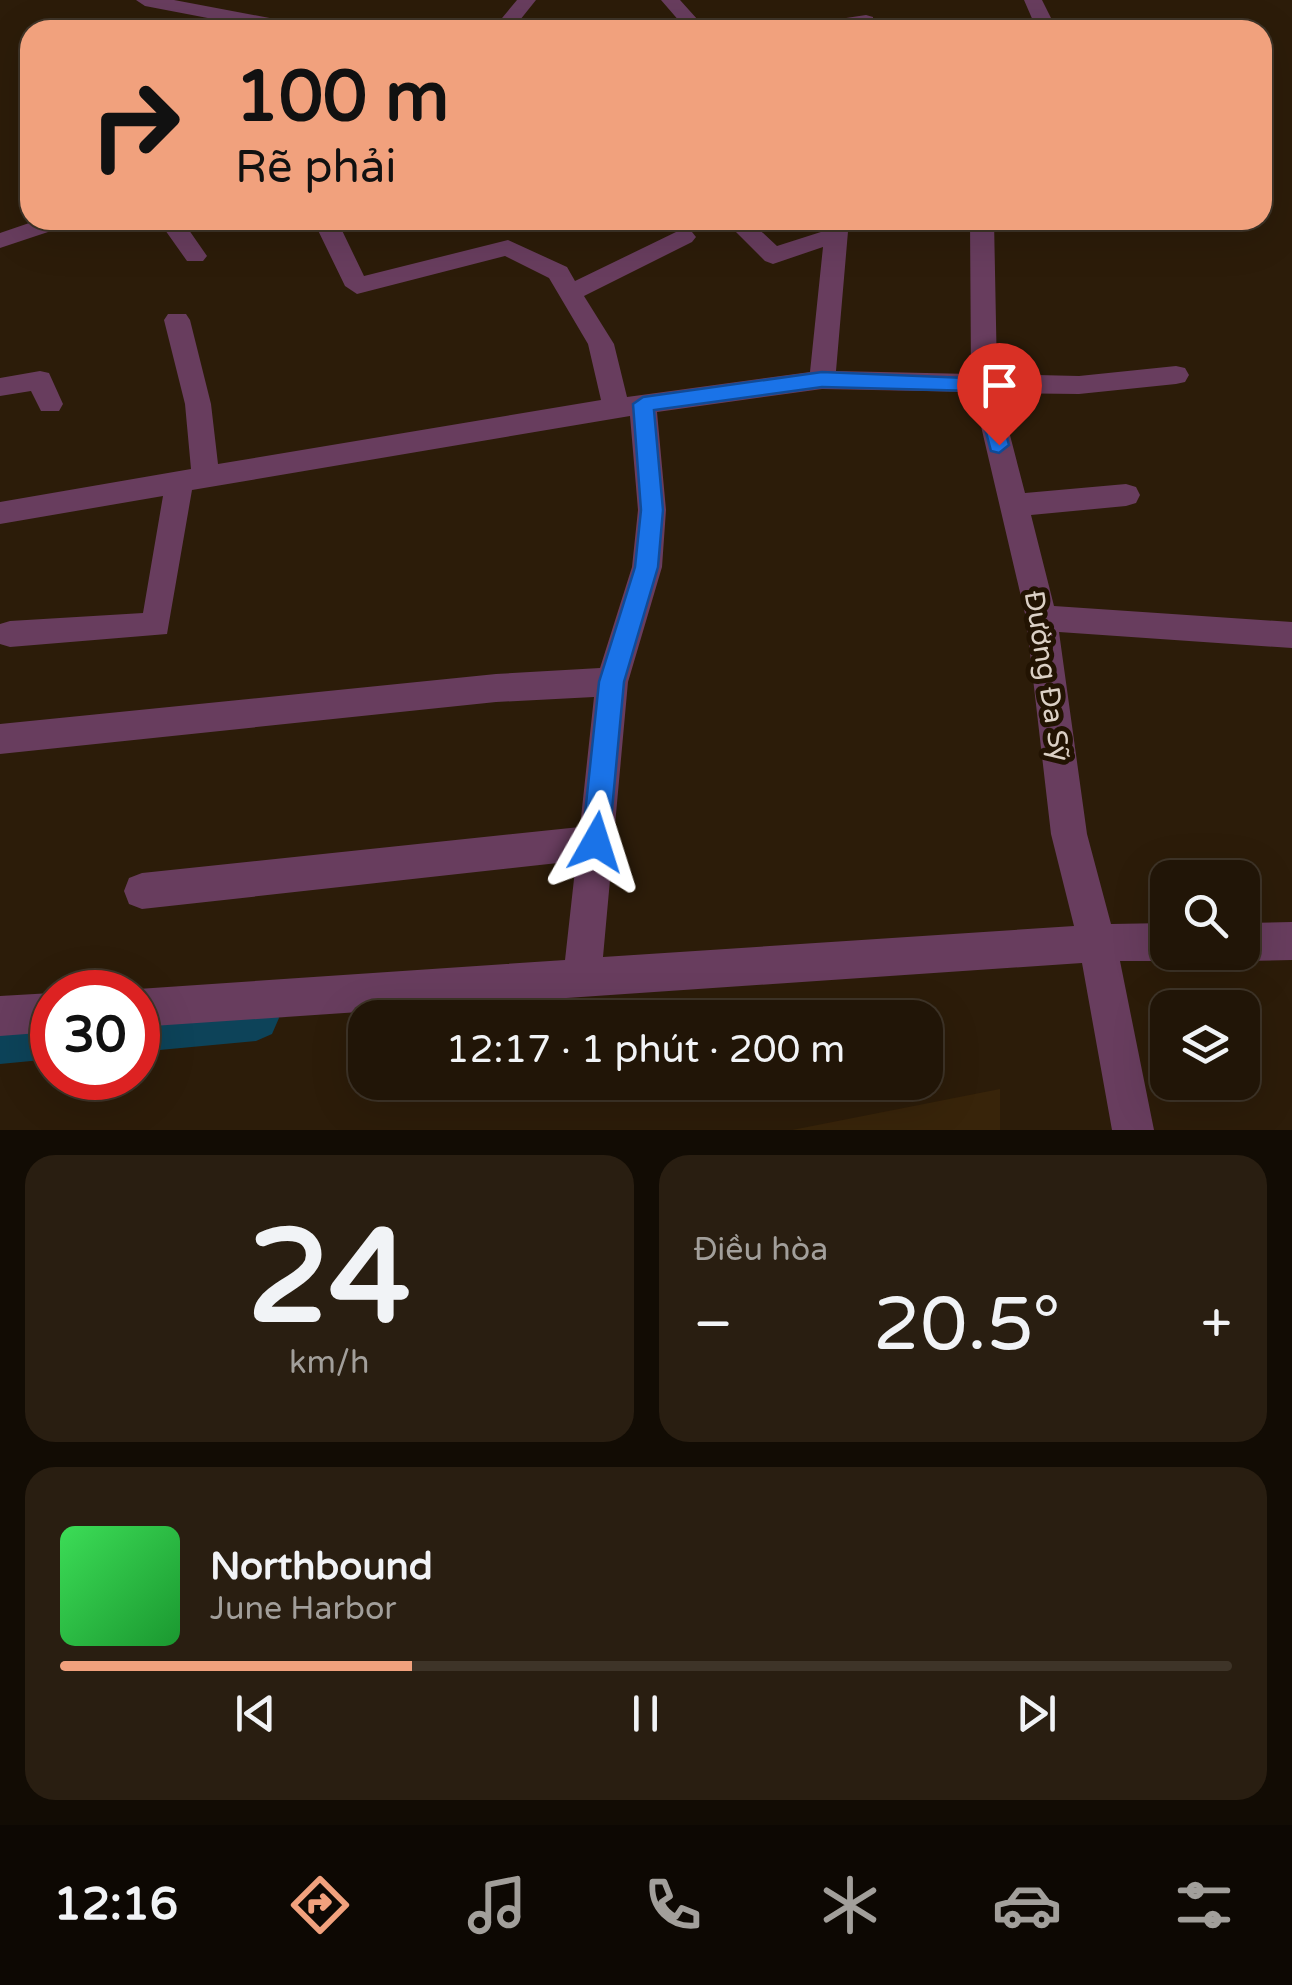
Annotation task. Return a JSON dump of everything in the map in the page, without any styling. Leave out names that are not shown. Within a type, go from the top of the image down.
[{"type":"street","points":[[145,0],[218,20]]},
{"type":"street","points":[[510,20],[527,0]]},
{"type":"street","points":[[670,0],[689,20]]},
{"type":"street","points":[[0,241],[32,230]]},
{"type":"street","points":[[177,230],[196,256]]},
{"type":"street","points":[[330,230],[357,286],[508,248],[558,273],[602,344],[630,406],[652,510],[647,567],[612,682],[582,978]]},
{"type":"street","points":[[746,230],[773,256],[830,230]]},
{"type":"street","points":[[822,380],[837,230]]},
{"type":"street","name":"Đường Đa Sỹ","points":[[982,230],[984,384],[1042,618],[1069,834],[1097,943],[1134,1130]]},
{"type":"street","points":[[570,292],[684,238]]},
{"type":"street","points":[[10,634],[156,624],[193,482],[198,404],[177,320]]},
{"type":"street","points":[[0,513],[630,406],[822,380],[1078,386],[1176,376]]},
{"type":"street","points":[[0,387],[40,380],[50,404]]},
{"type":"street","points":[[1014,506],[1126,494]]},
{"type":"street","points":[[1042,618],[1292,635]]},
{"type":"street","points":[[0,739],[496,688],[612,682]]},
{"type":"street","points":[[142,891],[596,842]]},
{"type":"street","points":[[1260,942],[1292,941]]},
{"type":"street","points":[[160,1007],[1150,942]]},
{"type":"street","points":[[0,1016],[30,1014]]},
{"type":"shaded area","points":[[1000,1089],[1000,1130],[792,1130]]},
{"type":"waterway","points":[[160,1027],[256,1018]]},
{"type":"waterway","points":[[0,1041],[30,1038]]},
{"type":"route","points":[[596,842],[612,682],[647,567],[652,510],[643,404],[822,380],[984,384],[999,445]]}]
